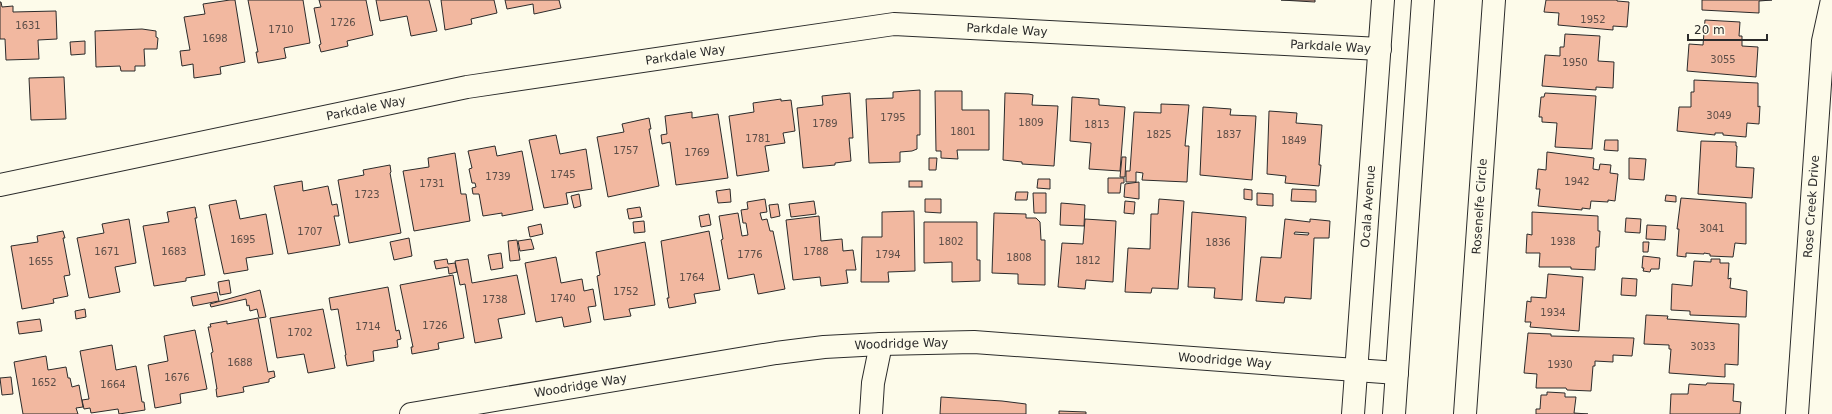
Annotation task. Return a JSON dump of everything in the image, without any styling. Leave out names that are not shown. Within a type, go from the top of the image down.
[{"type":"street","name":"Ocala Avenue","points":[[1353,414],[1383,0]]},
{"type":"street","points":[[1394,414],[1424,0]]},
{"type":"street","name":"Rosenelfe Circle","points":[[1465,414],[1494,0]]},
{"type":"street","name":"Rose Creek Drive","points":[[1797,414],[1823,41],[1832,0]]},
{"type":"street","name":"Parkdale Way","points":[[0,185],[466,88],[894,24],[1380,49]]},
{"type":"street","name":"Woodridge Way","points":[[411,414],[776,353],[824,347],[881,344],[974,342],[1397,373]]},
{"type":"street","points":[[871,414],[873,383],[881,344]]},
{"type":"building","points":[[235,0],[245,62],[220,67],[221,74],[194,78],[193,64],[182,66],[180,51],[190,50],[184,17],[205,14],[203,4]]},
{"type":"building","points":[[248,0],[303,0],[310,43],[284,48],[286,58],[258,63],[256,52],[258,52]]},
{"type":"building","points":[[319,0],[366,0],[373,35],[347,41],[348,46],[321,52],[319,45],[321,44],[314,8],[321,7]]},
{"type":"building","points":[[376,0],[429,0],[437,31],[411,36],[407,16],[380,21]]},
{"type":"building","points":[[441,0],[494,0],[497,13],[471,19],[472,24],[445,30]]},
{"type":"building","points":[[505,0],[559,0],[561,8],[534,14],[533,4],[507,9]]},
{"type":"building","points":[[1281,0],[1315,0],[1315,2]]},
{"type":"building","points":[[1546,0],[1617,0],[1629,2],[1627,27],[1613,26],[1613,30],[1558,25],[1559,13],[1544,12]]},
{"type":"building","points":[[1702,0],[1772,0],[1759,1],[1759,13],[1702,10]]},
{"type":"building","points":[[0,2],[2,7],[13,6],[13,12],[56,11],[57,39],[38,40],[39,59],[6,60],[5,39],[0,39]]},
{"type":"building","points":[[1705,20],[1740,22],[1739,36],[1742,36],[1742,46],[1758,47],[1756,77],[1687,71],[1689,44],[1703,45]]},
{"type":"building","points":[[142,29],[156,31],[156,37],[158,38],[157,49],[144,49],[145,66],[135,66],[135,71],[121,71],[120,66],[96,67],[95,31]]},
{"type":"building","points":[[1565,34],[1600,36],[1598,61],[1614,62],[1613,88],[1596,87],[1596,90],[1542,86],[1545,55],[1560,56],[1560,47],[1564,47]]},
{"type":"building","points":[[85,41],[85,54],[71,55],[70,42]]},
{"type":"building","points":[[64,77],[66,119],[31,120],[29,78]]},
{"type":"building","points":[[1694,80],[1758,83],[1758,107],[1760,106],[1759,124],[1747,123],[1746,137],[1723,135],[1723,133],[1715,133],[1715,135],[1677,131],[1679,107],[1691,107],[1691,92],[1694,92]]},
{"type":"building","points":[[920,90],[920,135],[917,135],[917,149],[900,152],[900,162],[869,163],[866,99],[893,98],[893,92]]},
{"type":"building","points":[[935,91],[962,91],[962,110],[989,110],[989,150],[957,150],[958,159],[941,158],[941,151],[936,151]]},
{"type":"building","points":[[850,93],[853,138],[849,138],[851,161],[835,163],[835,165],[803,168],[797,108],[823,105],[822,96]]},
{"type":"building","points":[[1005,93],[1033,95],[1032,105],[1058,106],[1054,166],[1022,164],[1022,162],[1003,160]]},
{"type":"building","points":[[1545,93],[1596,96],[1592,149],[1555,147],[1557,123],[1542,122],[1542,117],[1539,117],[1541,97],[1544,97]]},
{"type":"building","points":[[1072,97],[1099,99],[1099,105],[1125,107],[1120,171],[1089,169],[1091,143],[1070,141]]},
{"type":"building","points":[[781,99],[781,101],[791,100],[795,131],[783,133],[785,143],[765,146],[769,171],[737,176],[729,116],[754,112],[753,103]]},
{"type":"building","points":[[1161,104],[1189,105],[1185,146],[1189,146],[1187,182],[1142,180],[1143,173],[1136,172],[1136,182],[1126,182],[1126,171],[1130,171],[1134,112],[1161,113]]},
{"type":"building","points":[[1203,107],[1231,109],[1230,115],[1256,116],[1252,180],[1200,175]]},
{"type":"building","points":[[1269,111],[1297,113],[1296,123],[1322,125],[1319,186],[1285,183],[1286,176],[1267,174]]},
{"type":"building","points":[[692,112],[692,118],[718,114],[728,178],[676,185],[670,142],[662,144],[661,135],[667,134],[665,116]]},
{"type":"building","points":[[649,118],[651,129],[649,129],[659,186],[608,197],[597,137],[624,132],[622,124]]},
{"type":"building","points":[[556,135],[560,154],[586,149],[592,189],[566,193],[568,204],[544,208],[529,140]]},
{"type":"building","points":[[1605,140],[1618,140],[1618,151],[1604,150]]},
{"type":"building","points":[[1701,141],[1736,142],[1736,167],[1754,168],[1752,198],[1698,194]]},
{"type":"building","points":[[495,146],[497,156],[522,151],[533,210],[502,216],[502,213],[483,216],[479,194],[473,194],[472,188],[476,187],[475,183],[472,183],[469,169],[472,168],[468,151]]},
{"type":"building","points":[[1547,152],[1594,158],[1593,169],[1599,170],[1600,164],[1611,165],[1610,173],[1618,174],[1615,201],[1591,201],[1590,209],[1582,208],[1582,210],[1538,206],[1540,189],[1536,189],[1538,169],[1546,170]]},
{"type":"building","points":[[455,153],[461,194],[466,194],[470,221],[414,231],[403,171],[429,167],[428,158]]},
{"type":"building","points":[[1122,157],[1126,157],[1125,177],[1120,177]]},
{"type":"building","points":[[929,158],[937,158],[936,170],[929,170]]},
{"type":"building","points":[[1629,158],[1646,159],[1644,180],[1629,179]]},
{"type":"building","points":[[390,165],[390,173],[401,233],[349,243],[338,180],[364,175],[363,170]]},
{"type":"building","points":[[1108,178],[1124,178],[1124,183],[1121,183],[1120,193],[1108,193]]},
{"type":"building","points":[[1038,179],[1050,179],[1050,189],[1037,188]]},
{"type":"building","points":[[302,181],[303,191],[328,186],[332,205],[337,204],[339,216],[334,216],[340,245],[288,254],[274,186]]},
{"type":"building","points":[[909,181],[922,181],[922,187],[909,187]]},
{"type":"building","points":[[1139,182],[1139,199],[1124,197],[1125,184]]},
{"type":"building","points":[[730,189],[731,202],[718,203],[716,191]]},
{"type":"building","points":[[1244,189],[1252,190],[1252,200],[1244,199]]},
{"type":"building","points":[[1292,189],[1316,190],[1316,202],[1291,201]]},
{"type":"building","points":[[1016,192],[1028,192],[1027,200],[1015,200]]},
{"type":"building","points":[[1033,193],[1046,193],[1046,213],[1034,213]]},
{"type":"building","points":[[1257,193],[1273,194],[1273,206],[1257,205]]},
{"type":"building","points":[[579,194],[581,206],[574,208],[571,196]]},
{"type":"building","points":[[1666,195],[1676,196],[1676,202],[1665,201]]},
{"type":"building","points":[[1681,198],[1746,203],[1746,244],[1735,243],[1733,257],[1710,256],[1710,254],[1704,253],[1686,253],[1686,257],[1677,256],[1679,229],[1677,229]]},
{"type":"building","points":[[765,199],[767,212],[760,213],[762,220],[767,219],[770,231],[773,231],[785,289],[758,294],[754,274],[728,279],[721,240],[723,239],[719,216],[738,213],[742,236],[748,235],[746,223],[743,223],[741,210],[748,209],[747,202]]},
{"type":"building","points":[[925,199],[941,199],[941,213],[925,212]]},
{"type":"building","points":[[1159,199],[1184,201],[1178,289],[1152,288],[1151,293],[1125,292],[1128,248],[1150,249],[1151,214],[1158,214]]},
{"type":"building","points":[[236,200],[240,219],[266,214],[273,254],[246,258],[248,270],[224,274],[209,205]]},
{"type":"building","points":[[814,201],[816,214],[791,217],[789,204]]},
{"type":"building","points":[[1125,201],[1135,202],[1134,214],[1124,213]]},
{"type":"building","points":[[1061,203],[1085,205],[1084,226],[1060,225]]},
{"type":"building","points":[[778,204],[780,216],[771,218],[769,205]]},
{"type":"building","points":[[195,207],[197,218],[195,218],[205,275],[186,278],[186,281],[154,286],[143,226],[169,222],[167,212]]},
{"type":"building","points":[[640,207],[642,217],[629,219],[627,209]]},
{"type":"building","points":[[914,211],[915,271],[888,272],[889,282],[861,282],[862,237],[882,237],[882,212]]},
{"type":"building","points":[[1192,212],[1246,217],[1242,300],[1214,298],[1215,288],[1188,287]]},
{"type":"building","points":[[1532,212],[1598,216],[1598,231],[1600,231],[1599,247],[1596,247],[1595,270],[1571,269],[1571,267],[1539,267],[1540,253],[1526,253],[1527,234],[1532,235]]},
{"type":"building","points":[[994,213],[1026,214],[1026,218],[1036,218],[1040,222],[1041,240],[1045,240],[1045,285],[1018,284],[1018,274],[992,273]]},
{"type":"building","points":[[709,214],[711,225],[701,227],[699,216]]},
{"type":"building","points":[[819,216],[821,241],[842,239],[843,251],[853,250],[856,270],[846,270],[848,283],[821,286],[820,277],[793,280],[786,220]]},
{"type":"building","points":[[1626,218],[1641,219],[1640,233],[1625,232]]},
{"type":"building","points":[[129,219],[136,263],[115,267],[120,292],[89,298],[77,238],[104,233],[102,224]]},
{"type":"building","points":[[1085,219],[1116,221],[1113,282],[1086,280],[1085,289],[1058,287],[1062,243],[1083,244]]},
{"type":"building","points":[[1285,219],[1310,222],[1310,219],[1330,221],[1329,238],[1314,238],[1311,299],[1285,297],[1284,303],[1256,301],[1261,257],[1281,258]],"holes":[[[1295,232],[1309,233],[1308,235],[1294,234]]]},
{"type":"building","points":[[644,221],[645,232],[634,233],[633,222]]},
{"type":"building","points":[[924,222],[977,222],[977,260],[980,260],[980,281],[952,282],[952,262],[924,263]]},
{"type":"building","points":[[541,224],[543,234],[530,237],[528,227]]},
{"type":"building","points":[[1647,225],[1666,226],[1665,240],[1646,239]]},
{"type":"building","points":[[63,231],[70,275],[64,276],[68,296],[53,299],[54,303],[22,309],[11,246],[38,242],[37,236]]},
{"type":"building","points":[[709,231],[720,290],[694,294],[696,303],[669,308],[661,241]]},
{"type":"building","points":[[409,238],[412,256],[394,260],[390,242]]},
{"type":"building","points":[[531,239],[534,249],[520,251],[518,241]]},
{"type":"building","points":[[517,240],[520,260],[510,261],[508,241]]},
{"type":"building","points":[[645,242],[655,305],[629,309],[631,316],[604,320],[597,276],[600,275],[596,252]]},
{"type":"building","points":[[1643,242],[1649,242],[1648,252],[1643,252]]},
{"type":"building","points":[[501,253],[503,268],[491,270],[488,255]]},
{"type":"building","points":[[1643,256],[1660,258],[1659,269],[1651,269],[1650,272],[1643,271]]},
{"type":"building","points":[[556,257],[561,283],[582,279],[584,291],[593,289],[596,306],[588,307],[591,322],[564,327],[562,317],[536,322],[525,263]]},
{"type":"building","points":[[447,259],[448,264],[455,263],[457,272],[449,274],[448,267],[436,269],[434,261]]},
{"type":"building","points":[[468,259],[472,283],[517,275],[525,314],[498,319],[502,338],[475,343],[465,284],[460,285],[455,261]]},
{"type":"building","points":[[1711,259],[1720,259],[1720,263],[1729,263],[1728,279],[1731,278],[1730,288],[1747,291],[1746,317],[1690,315],[1690,311],[1671,310],[1672,284],[1692,286],[1694,261],[1711,262]]},
{"type":"building","points":[[1548,274],[1583,277],[1579,331],[1530,327],[1531,322],[1525,322],[1527,301],[1531,302],[1531,297],[1546,298]]},
{"type":"building","points":[[453,275],[464,338],[438,343],[439,349],[412,354],[411,347],[413,347],[400,285]]},
{"type":"building","points":[[1622,278],[1637,279],[1636,296],[1621,295]]},
{"type":"building","points":[[229,280],[231,293],[220,295],[218,282]]},
{"type":"building","points":[[388,287],[396,331],[399,330],[401,339],[397,340],[398,347],[373,351],[374,361],[347,366],[338,309],[331,310],[329,298]]},
{"type":"building","points":[[260,290],[266,317],[259,318],[257,309],[250,311],[249,305],[247,306],[246,299],[211,307],[210,304]]},
{"type":"building","points":[[217,292],[219,301],[193,306],[191,297]]},
{"type":"building","points":[[85,309],[86,317],[76,319],[75,311]]},
{"type":"building","points":[[323,309],[335,368],[308,373],[304,354],[277,358],[270,318]]},
{"type":"building","points":[[1646,315],[1668,316],[1667,319],[1739,324],[1738,365],[1725,364],[1725,377],[1669,373],[1671,349],[1669,349],[1669,345],[1644,344]]},
{"type":"building","points":[[258,318],[268,372],[274,371],[275,377],[269,379],[269,382],[243,387],[244,392],[217,397],[211,353],[213,352],[208,327],[211,327],[210,324],[227,321],[227,324]]},
{"type":"building","points":[[40,319],[42,331],[19,334],[17,322]]},
{"type":"building","points":[[195,330],[207,389],[180,394],[181,403],[155,408],[148,365],[168,361],[164,336]]},
{"type":"building","points":[[1528,333],[1551,334],[1551,336],[1634,338],[1632,356],[1613,355],[1613,362],[1595,361],[1595,366],[1593,366],[1591,391],[1567,390],[1566,388],[1536,388],[1537,374],[1524,373]]},
{"type":"building","points":[[112,345],[116,370],[136,366],[142,402],[144,402],[145,410],[119,414],[118,409],[91,413],[90,408],[84,409],[82,400],[89,399],[80,351]]},
{"type":"building","points":[[46,356],[48,370],[66,367],[68,378],[70,378],[72,387],[79,385],[83,407],[76,408],[78,414],[23,414],[14,362]]},
{"type":"building","points":[[11,377],[13,394],[2,395],[0,378]]},
{"type":"building","points":[[1707,383],[1734,384],[1733,401],[1741,402],[1740,414],[1670,414],[1671,394],[1688,394],[1689,384],[1706,385]]},
{"type":"building","points":[[1547,392],[1565,393],[1565,397],[1576,397],[1574,413],[1588,414],[1536,414],[1536,409],[1540,409],[1541,395],[1547,395]]},
{"type":"building","points":[[941,397],[1026,404],[1026,414],[940,414]]},
{"type":"building","points":[[1059,411],[1086,412],[1086,414],[1059,414]]}]
